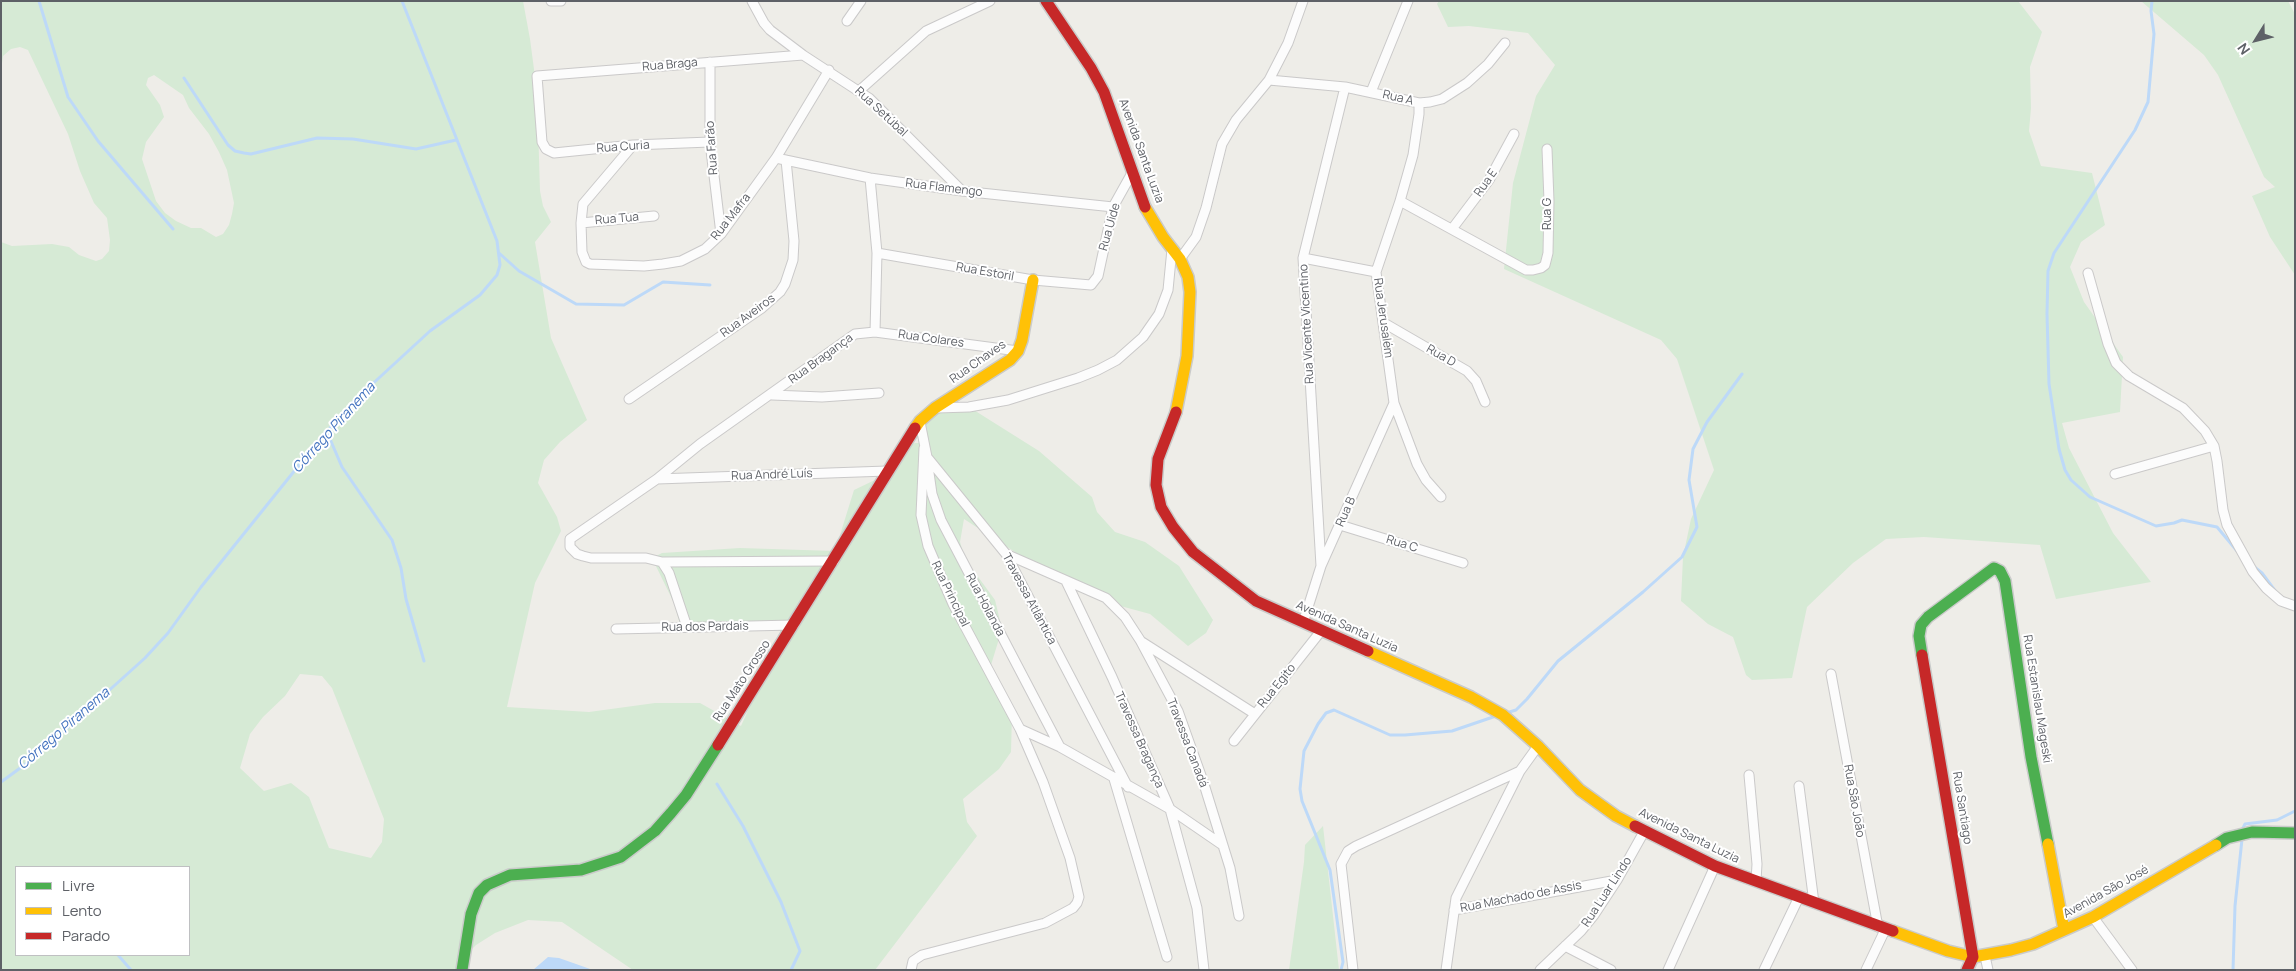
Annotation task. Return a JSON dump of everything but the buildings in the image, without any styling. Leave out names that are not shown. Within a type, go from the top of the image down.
[{"type":"street","points":[[551,2],[561,1]]},
{"type":"street","name":"Rua Setúbal","points":[[752,1],[770,30],[803,55],[860,90],[962,191]]},
{"type":"street","points":[[847,21],[861,1]]},
{"type":"street","points":[[860,90],[926,31],[990,1]]},
{"type":"street","name":"Avenida Santa Luzia","points":[[1046,1],[1091,68],[1104,92],[1123,138],[1132,173],[1155,224],[1180,259],[1188,277],[1190,292],[1187,356],[1179,404],[1158,459],[1156,485],[1161,507],[1173,527],[1194,552],[1210,567],[1256,601],[1471,697],[1503,714],[1538,746],[1580,790],[1616,816],[1715,866],[1756,881]]},
{"type":"street","points":[[1180,259],[1191,244],[1206,208],[1222,144],[1236,120],[1269,80],[1288,42],[1302,1]]},
{"type":"street","points":[[1371,92],[1408,1]]},
{"type":"street","name":"Rua A","points":[[1269,80],[1345,87],[1419,102],[1442,99],[1455,92],[1476,75],[1505,43]]},
{"type":"street","name":"Rua Braga","points":[[542,142],[537,76],[803,55]]},
{"type":"street","name":"Rua Farão","points":[[710,62],[710,142],[721,234]]},
{"type":"street","points":[[776,158],[829,70]]},
{"type":"street","name":"Rua Vicente Vicentino","points":[[1321,566],[1303,258],[1345,87]]},
{"type":"street","name":"Rua Jerusalém","points":[[1419,102],[1414,146],[1400,201],[1376,272],[1394,404],[1417,464],[1426,480],[1441,497]]},
{"type":"street","name":"Rua E","points":[[1452,228],[1489,180],[1514,134]]},
{"type":"street","name":"Rua Curia","points":[[542,142],[546,150],[554,153],[633,145],[710,142]]},
{"type":"street","points":[[581,223],[583,204],[633,145]]},
{"type":"street","name":"Rua G","points":[[1452,228],[1526,270],[1533,270],[1545,265],[1548,253],[1549,201],[1547,149]]},
{"type":"street","name":"Rua Flamengo","points":[[776,158],[870,178],[962,191],[1113,207]]},
{"type":"street","name":"Rua Mafra","points":[[581,223],[582,252],[586,262],[597,265],[644,266],[681,261],[705,249],[721,234],[776,158]]},
{"type":"street","name":"Rua Aveiros","points":[[629,400],[766,305],[785,284],[793,260],[794,241],[786,160]]},
{"type":"street","name":"Rua Uide","points":[[1094,283],[1098,276],[1113,207],[1132,173]]},
{"type":"street","points":[[870,178],[877,253],[874,332]]},
{"type":"street","points":[[1400,201],[1452,228]]},
{"type":"street","name":"Rua Tua","points":[[581,223],[654,216]]},
{"type":"street","points":[[935,408],[969,407],[1008,400],[1092,373],[1117,360],[1143,338],[1162,308],[1168,290],[1172,249]]},
{"type":"street","name":"Rua Estoril","points":[[877,253],[1033,280],[1087,286],[1094,283]]},
{"type":"street","points":[[1303,258],[1376,272]]},
{"type":"street","points":[[2088,273],[2108,344],[2116,363],[2128,376],[2183,408],[2205,431],[2214,446],[2227,526],[2254,572],[2266,588],[2281,601],[2295,606]]},
{"type":"street","name":"Rua Chaves","points":[[920,421],[935,408],[1010,360],[1018,351],[1022,340],[1033,280]]},
{"type":"street","name":"Rua D","points":[[1384,323],[1467,370],[1476,381],[1485,402]]},
{"type":"street","name":"Rua Bragança","points":[[662,562],[646,558],[590,558],[577,554],[569,543],[573,535],[657,479],[700,444],[846,340],[862,332],[874,332]]},
{"type":"street","name":"Rua Colares","points":[[874,332],[1018,351]]},
{"type":"street","points":[[772,394],[822,397],[879,393]]},
{"type":"street","name":"Rua B","points":[[1303,623],[1321,566],[1394,404]]},
{"type":"street","points":[[920,421],[925,453]]},
{"type":"street","name":"Rua Mato Grosso","points":[[462,970],[471,914],[479,893],[497,878],[580,870],[601,864],[621,857],[656,831],[686,795],[834,561],[886,471],[920,421]]},
{"type":"street","points":[[2115,474],[2214,446]]},
{"type":"street","name":"Travessa Atlântica","points":[[925,453],[1006,554],[1128,788]]},
{"type":"street","name":"Rua Principal","points":[[911,970],[913,961],[922,955],[1045,923],[1073,908],[1079,897],[1070,858],[1043,782],[1020,729],[953,604],[928,546],[921,515],[925,453]]},
{"type":"street","name":"Rua Holanda","points":[[925,453],[930,485],[941,520],[1060,747]]},
{"type":"street","name":"Rua André Luís","points":[[657,479],[886,471]]},
{"type":"street","name":"Rua C","points":[[1340,525],[1463,563]]},
{"type":"street","points":[[1006,554],[1066,581]]},
{"type":"street","points":[[662,562],[834,561]]},
{"type":"street","points":[[662,562],[670,573],[687,627]]},
{"type":"street","name":"Rua Estanislau Mageski","points":[[1921,625],[1937,608],[1989,570],[1998,569],[2004,576],[2031,757],[2064,930]]},
{"type":"street","name":"Travessa Canadá","points":[[1066,581],[1096,593],[1111,602],[1125,617],[1140,640],[1178,711],[1203,780],[1232,877],[1239,916]]},
{"type":"street","name":"Travessa Bragança","points":[[1066,581],[1170,809],[1197,908],[1204,970]]},
{"type":"street","name":"Rua dos Pardais","points":[[616,629],[794,625]]},
{"type":"street","name":"Rua Santiago","points":[[1921,625],[1920,646],[1973,957]]},
{"type":"street","name":"Rua Egito","points":[[1234,741],[1321,631]]},
{"type":"street","points":[[1140,640],[1255,714]]},
{"type":"street","name":"Rua São João","points":[[1831,674],[1881,928]]},
{"type":"street","points":[[1020,729],[1060,747],[1128,788],[1170,809],[1222,844]]},
{"type":"street","points":[[1446,970],[1454,910],[1463,883],[1520,771],[1538,746]]},
{"type":"street","points":[[1353,970],[1341,864],[1348,851],[1520,771]]},
{"type":"street","points":[[1749,775],[1757,864],[1756,881]]},
{"type":"street","points":[[1114,779],[1167,957]]},
{"type":"street","points":[[1799,786],[1814,903]]},
{"type":"street","name":"Rua Luar Lindo","points":[[1540,970],[1594,915],[1617,880],[1645,830]]},
{"type":"street","name":"Avenida São José","points":[[1756,881],[1925,945],[1973,957],[1985,956],[2033,944],[2093,917],[2227,838],[2252,832],[2295,834]]},
{"type":"street","points":[[1668,970],[1715,866]]},
{"type":"street","name":"Rua Machado de Assis","points":[[1454,910],[1617,880]]},
{"type":"street","points":[[1764,970],[1799,897]]},
{"type":"street","points":[[2093,917],[2132,970]]},
{"type":"street","points":[[1866,970],[1881,928]]},
{"type":"street","points":[[1565,946],[1611,970]]},
{"type":"street","points":[[1985,956],[1988,970]]},
{"type":"street","points":[[1967,970],[1973,957]]},
{"type":"green space","points":[[1,1],[523,1],[537,92],[540,191],[543,206],[551,222],[535,242],[551,338],[587,420],[560,442],[544,460],[538,483],[557,517],[561,531],[535,583],[507,707],[589,712],[655,703],[700,703],[741,726],[788,621],[682,631],[674,603],[652,558],[662,553],[740,548],[835,551],[854,490],[877,479],[899,450],[915,443],[920,443],[922,425],[936,412],[969,407],[1039,451],[1092,497],[1097,512],[1115,532],[1145,542],[1179,566],[1213,620],[1206,633],[1188,646],[1150,614],[1102,601],[1055,578],[964,519],[960,542],[965,559],[995,600],[1002,629],[991,665],[1012,714],[1011,752],[999,769],[963,799],[967,822],[977,836],[875,970],[633,970],[562,922],[528,920],[495,933],[476,945],[470,951],[464,970],[1,970],[1,242],[12,246],[52,244],[69,247],[79,255],[96,261],[102,259],[109,251],[110,240],[107,218],[94,203],[80,171],[68,134],[28,50],[20,47],[11,49],[3,56],[1,70]],"holes":[[[154,75],[183,95],[189,108],[209,134],[227,170],[234,203],[229,225],[223,234],[216,237],[201,228],[191,228],[176,221],[165,213],[156,201],[142,159],[146,142],[164,117],[160,105],[146,85],[148,78]],[[300,674],[322,676],[332,688],[384,819],[382,842],[371,858],[329,848],[309,797],[291,783],[264,791],[240,768],[250,734],[263,717],[285,696]]]},
{"type":"green space","points":[[1439,1],[2018,1],[2042,32],[2030,67],[2031,108],[2029,131],[2041,166],[2092,173],[2105,225],[2081,242],[2070,267],[2084,302],[2123,357],[2120,412],[2062,423],[2069,448],[2113,533],[2151,582],[2056,599],[2040,545],[1924,537],[1886,539],[1853,563],[1807,607],[1792,678],[1752,680],[1746,675],[1733,637],[1708,624],[1681,601],[1683,557],[1691,519],[1714,470],[1677,359],[1661,340],[1504,269],[1513,183],[1536,96],[1555,65],[1528,33],[1469,26],[1448,27],[1437,4]]},
{"type":"green space","points":[[2141,1],[2288,1],[2295,14],[2295,275],[2270,237],[2252,196],[2275,187],[2264,177],[2218,75],[2204,55]]},
{"type":"green space","points":[[1323,826],[1339,970],[1289,970],[1305,845]]},
{"type":"water","points":[[548,957],[559,958],[593,970],[533,970]]},
{"type":"waterway","points":[[39,1],[68,97],[98,141],[173,229]]},
{"type":"waterway","name":"Córrego Piranema","points":[[1,782],[34,758],[145,658],[168,633],[201,587],[316,444],[355,400],[430,331],[480,295],[497,275],[500,265],[497,241],[402,1]]},
{"type":"waterway","points":[[2152,1],[2151,11],[2154,34],[2148,102],[2135,130],[2054,253],[2048,271],[2049,384],[2059,449],[2065,470],[2071,480],[2090,497],[2156,526],[2182,520],[2217,527],[2237,551]]},
{"type":"waterway","points":[[184,78],[228,145],[235,151],[251,154],[317,138],[353,139],[416,149],[456,140]]},
{"type":"waterway","points":[[499,253],[519,271],[576,304],[624,305],[663,282],[710,285]]},
{"type":"waterway","points":[[1506,713],[1516,710],[1558,661],[1643,592],[1682,557],[1697,527],[1689,480],[1693,449],[1707,422],[1742,374]]},
{"type":"waterway","points":[[327,432],[342,467],[392,540],[401,568],[406,599],[424,661]]},
{"type":"waterway","points":[[2252,565],[2262,573],[2276,592]]},
{"type":"waterway","points":[[1341,970],[1343,962],[1330,870],[1302,801],[1300,789],[1304,751],[1318,724],[1326,713],[1334,710],[1390,735],[1405,735],[1452,731],[1496,716]]},
{"type":"waterway","points":[[717,784],[743,826],[781,902],[800,951],[791,970]]},
{"type":"waterway","points":[[2242,830],[2245,824],[2277,820],[2295,811]]},
{"type":"waterway","points":[[2233,970],[2235,906],[2242,839]]},
{"type":"waterway","points":[[119,956],[131,970]]},
{"type":"traffic: fast","points":[[1922,655],[1919,636],[1921,625],[1928,617],[1994,568],[2000,571],[2005,581],[2031,757],[2048,844]]},
{"type":"traffic: fast","points":[[462,970],[471,914],[479,893],[487,885],[510,875],[581,870],[621,857],[655,831],[671,813],[686,795],[718,745]]},
{"type":"traffic: fast","points":[[2216,845],[2227,838],[2252,832],[2295,833]]},
{"type":"traffic: slow","points":[[1145,207],[1163,237],[1180,259],[1188,277],[1190,292],[1187,356],[1176,412]]},
{"type":"traffic: slow","points":[[915,428],[935,408],[1010,360],[1018,351],[1022,340],[1033,280]]},
{"type":"traffic: slow","points":[[1368,651],[1471,697],[1503,715],[1538,746],[1580,790],[1616,816],[1635,826]]},
{"type":"traffic: slow","points":[[2048,844],[2064,930]]},
{"type":"traffic: slow","points":[[1893,931],[1948,951],[1973,957],[2011,950],[2033,944],[2093,917],[2216,845]]},
{"type":"traffic: jam","points":[[1046,1],[1091,68],[1104,92],[1145,207]]},
{"type":"traffic: jam","points":[[1176,412],[1158,459],[1156,485],[1161,507],[1173,527],[1193,552],[1256,601],[1368,651]]},
{"type":"traffic: jam","points":[[718,745],[915,428]]},
{"type":"traffic: jam","points":[[1922,655],[1973,957],[1967,970]]},
{"type":"traffic: jam","points":[[1635,826],[1715,866],[1893,931]]}]
